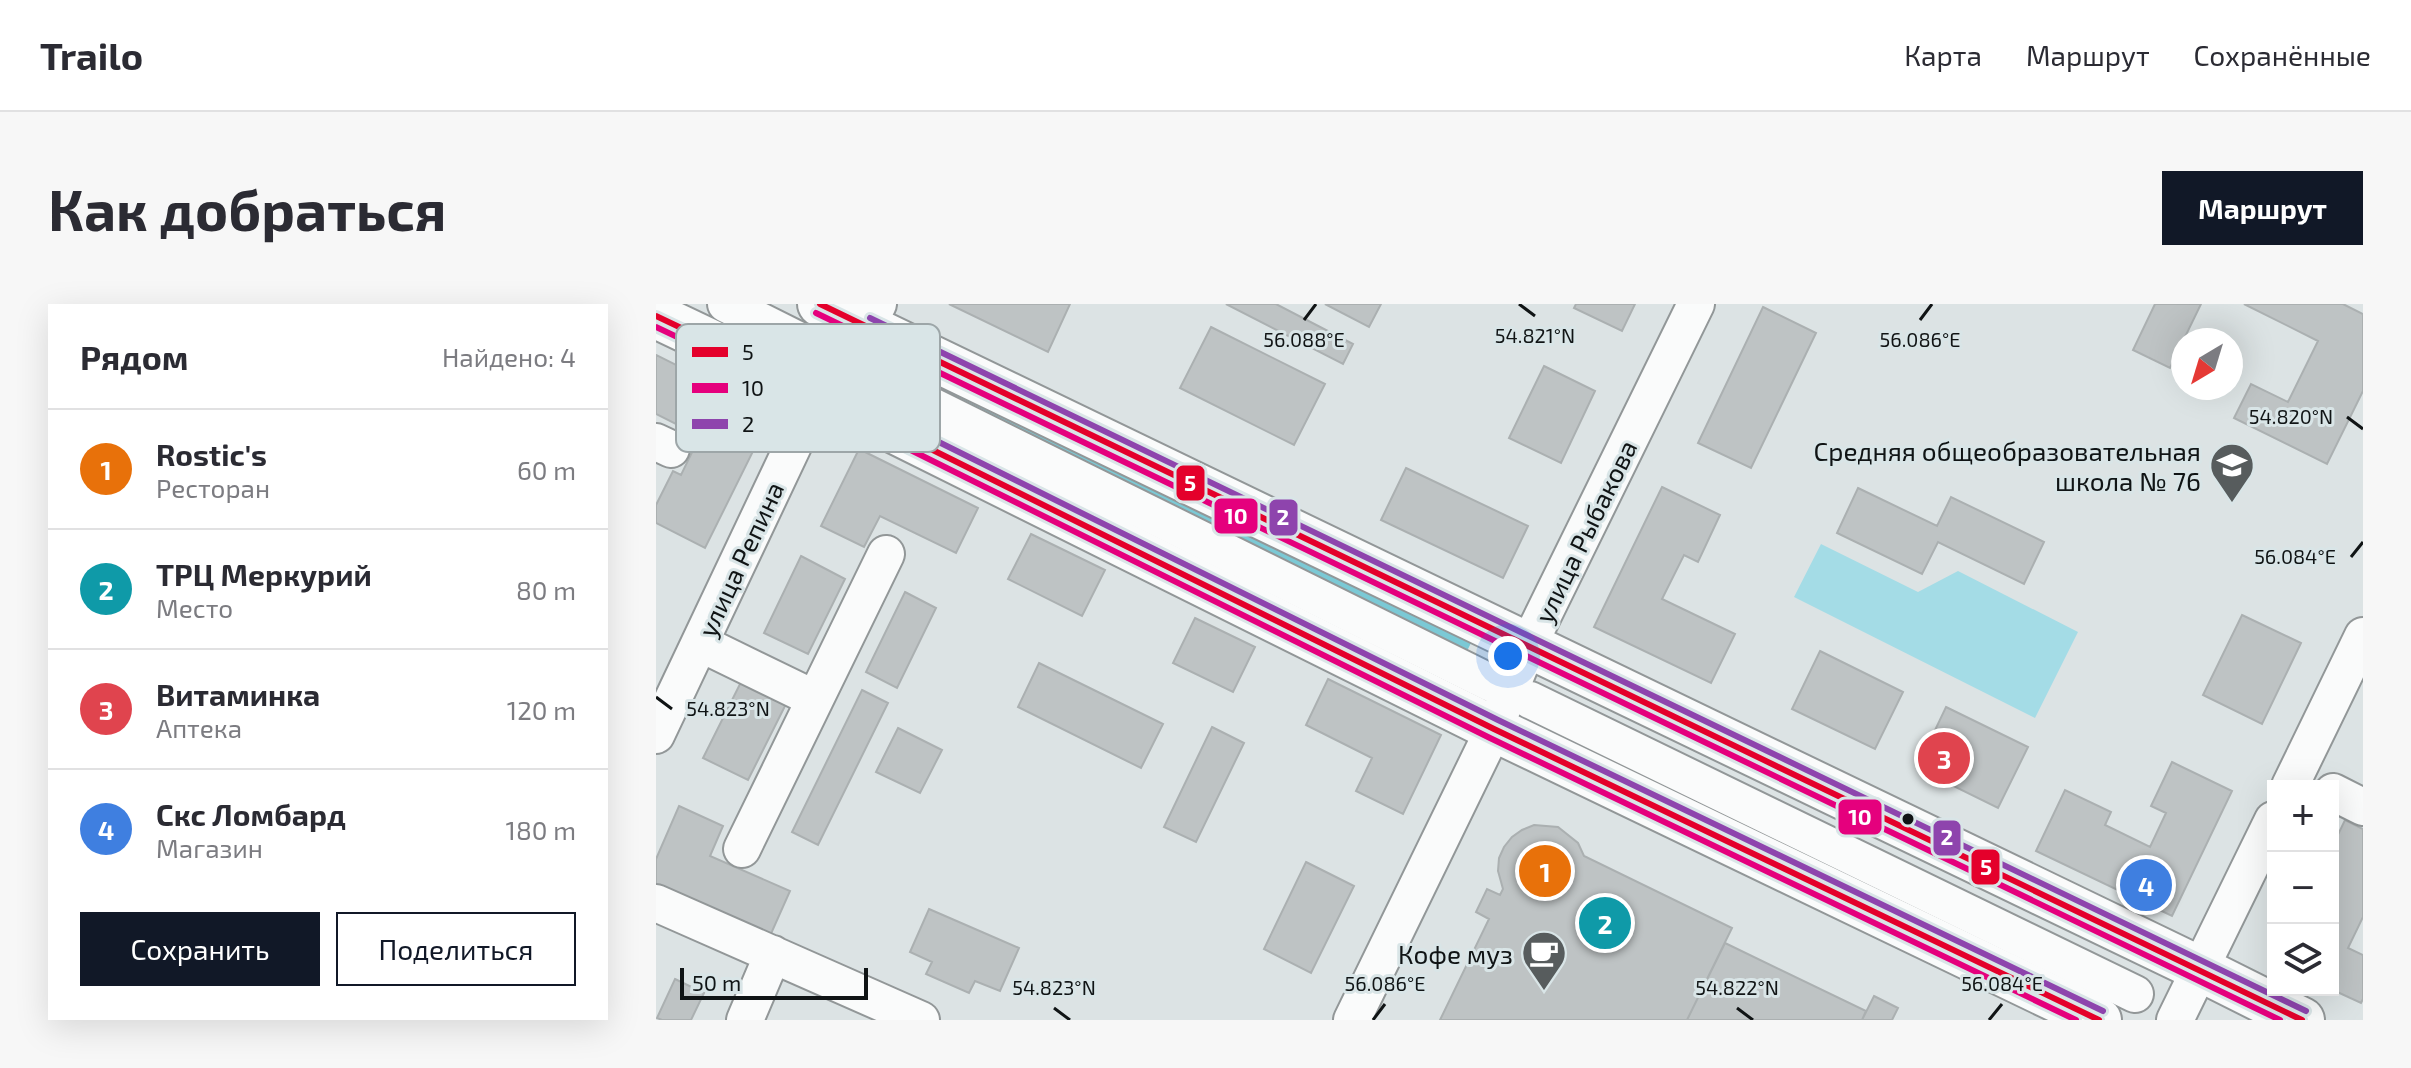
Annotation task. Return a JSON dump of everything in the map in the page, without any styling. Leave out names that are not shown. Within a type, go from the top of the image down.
[{"type":"main road","points":[[820,304],[872,316]]},
{"type":"main road","points":[[656,316],[676,326]]},
{"type":"main road","points":[[940,350],[1528,646],[2302,1020]]},
{"type":"main road","points":[[937,452],[1494,729],[2099,1020]]},
{"type":"street","points":[[726,304],[766,324]]},
{"type":"street","name":"улица Рыбакова","points":[[1352,1020],[1494,729],[1528,646],[1696,304]]},
{"type":"street","points":[[940,410],[1491,683]]},
{"type":"street","name":"улица Репина","points":[[656,735],[790,452]]},
{"type":"street","points":[[742,849],[886,554]]},
{"type":"street","points":[[2303,780],[2363,636]]},
{"type":"street","points":[[700,643],[815,699]]},
{"type":"street","points":[[1530,700],[2135,994]]},
{"type":"street","points":[[2339,795],[2363,807]]},
{"type":"street","points":[[2175,1020],[2267,832]]},
{"type":"street","points":[[656,903],[921,1020]]},
{"type":"street","points":[[745,1020],[773,954]]},
{"type":"shaded area","points":[[940,380],[1472,641],[1464,657],[940,399]]},
{"type":"shaded area","points":[[1821,544],[1918,592],[1958,571],[2078,632],[2035,718],[1794,597]]},
{"type":"building","points":[[949,304],[1070,304],[1048,352]]},
{"type":"building","points":[[1226,304],[1276,304],[1353,344],[1343,364]]},
{"type":"building","points":[[1325,304],[1381,304],[1369,327]]},
{"type":"building","points":[[1576,304],[1635,304],[1622,331],[1574,308]]},
{"type":"building","points":[[2155,304],[2201,304],[2189,328],[2171,328],[2170,368],[2133,350]]},
{"type":"building","points":[[2244,304],[2343,304],[2363,314],[2363,391],[2327,464],[2234,418],[2251,384],[2288,402],[2318,341]]},
{"type":"building","points":[[1763,307],[1816,333],[1751,468],[1698,443]]},
{"type":"building","points":[[1211,327],[1325,384],[1294,445],[1180,388]]},
{"type":"building","points":[[656,355],[676,365],[676,424],[656,414]]},
{"type":"building","points":[[1544,366],[1595,391],[1561,463],[1509,438]]},
{"type":"building","points":[[692,452],[753,452],[705,548],[656,523],[656,505],[673,471],[681,475]]},
{"type":"building","points":[[858,452],[865,452],[978,508],[956,553],[880,516],[864,547],[821,526]]},
{"type":"building","points":[[1406,468],[1528,526],[1503,578],[1381,520]]},
{"type":"building","points":[[1662,487],[1720,515],[1698,562],[1684,555],[1662,599],[1735,634],[1711,683],[1594,627]]},
{"type":"building","points":[[1858,488],[1937,526],[1951,497],[2044,542],[2024,584],[1938,542],[1922,574],[1837,533]]},
{"type":"building","points":[[1031,534],[1105,570],[1082,616],[1008,579]]},
{"type":"building","points":[[801,556],[845,579],[808,654],[764,633]]},
{"type":"building","points":[[905,592],[936,608],[897,688],[866,672]]},
{"type":"building","points":[[2242,615],[2301,643],[2262,724],[2203,695]]},
{"type":"building","points":[[1195,618],[1255,647],[1233,692],[1173,663]]},
{"type":"building","points":[[1820,651],[1903,692],[1875,749],[1792,709]]},
{"type":"building","points":[[1039,663],[1163,724],[1141,768],[1018,707]]},
{"type":"building","points":[[1328,679],[1441,735],[1403,814],[1356,791],[1372,758],[1306,725]]},
{"type":"building","points":[[742,680],[787,702],[748,780],[703,758]]},
{"type":"building","points":[[862,690],[888,703],[818,845],[792,832]]},
{"type":"building","points":[[1946,707],[2028,747],[1998,808],[1917,768]]},
{"type":"building","points":[[1212,727],[1244,743],[1196,842],[1164,827]]},
{"type":"building","points":[[898,728],[942,750],[920,793],[876,772]]},
{"type":"building","points":[[2172,762],[2232,791],[2172,916],[2036,851],[2065,790],[2111,812],[2105,825],[2150,847],[2166,813],[2151,806]]},
{"type":"building","points":[[679,806],[723,826],[710,856],[790,891],[770,936],[656,886],[656,859]]},
{"type":"building","points":[[2345,820],[2363,829],[2363,917],[2348,948],[2363,955],[2361,1003],[2339,993],[2339,832]]},
{"type":"building","points":[[1534,825],[1558,827],[1578,843],[1584,856],[1732,928],[1687,1020],[1440,1020],[1489,919],[1476,912],[1487,889],[1500,895],[1503,889],[1498,871],[1504,847],[1512,837]]},
{"type":"building","points":[[1306,862],[1354,886],[1311,973],[1264,949]]},
{"type":"building","points":[[929,909],[1019,948],[1000,991],[975,981],[969,993],[926,974],[932,962],[910,952]]},
{"type":"building","points":[[1725,943],[1866,1011],[1862,1020],[1687,1020]]},
{"type":"building","points":[[675,979],[704,993],[691,1020],[657,1018]]},
{"type":"building","points":[[1874,996],[1898,1008],[1892,1020],[1862,1020]]},
{"type":"transit line","name":"5","points":[[820,304],[861,324]]},
{"type":"transit line","name":"10","points":[[816,313],[839,324]]},
{"type":"transit line","name":"5","points":[[656,316],[676,326]]},
{"type":"transit line","name":"2","points":[[870,318],[882,324]]},
{"type":"transit line","name":"10","points":[[656,327],[676,336]]},
{"type":"transit line","name":"2","points":[[940,352],[2306,1011]]},
{"type":"transit line","name":"5","points":[[940,362],[2302,1020]]},
{"type":"transit line","name":"10","points":[[940,373],[2280,1020]]},
{"type":"transit line","name":"2","points":[[940,443],[1498,720],[2103,1011]]},
{"type":"transit line","name":"10","points":[[915,452],[1490,738],[2076,1020]]},
{"type":"transit line","name":"5","points":[[937,452],[1494,729],[2099,1020]]},
{"type":"place","name":"Средняя общеобразовательная школа № 76","points":[[2232,504]]},
{"type":"place","name":"Витаминка","points":[[1944,758]]},
{"type":"place","name":"Rostic's","points":[[1545,871]]},
{"type":"place","name":"Скс Ломбард","points":[[2146,885]]},
{"type":"place","name":"ТРЦ Меркурий","points":[[1605,923]]},
{"type":"place","name":"Кофе муз","points":[[1544,992]]}]
